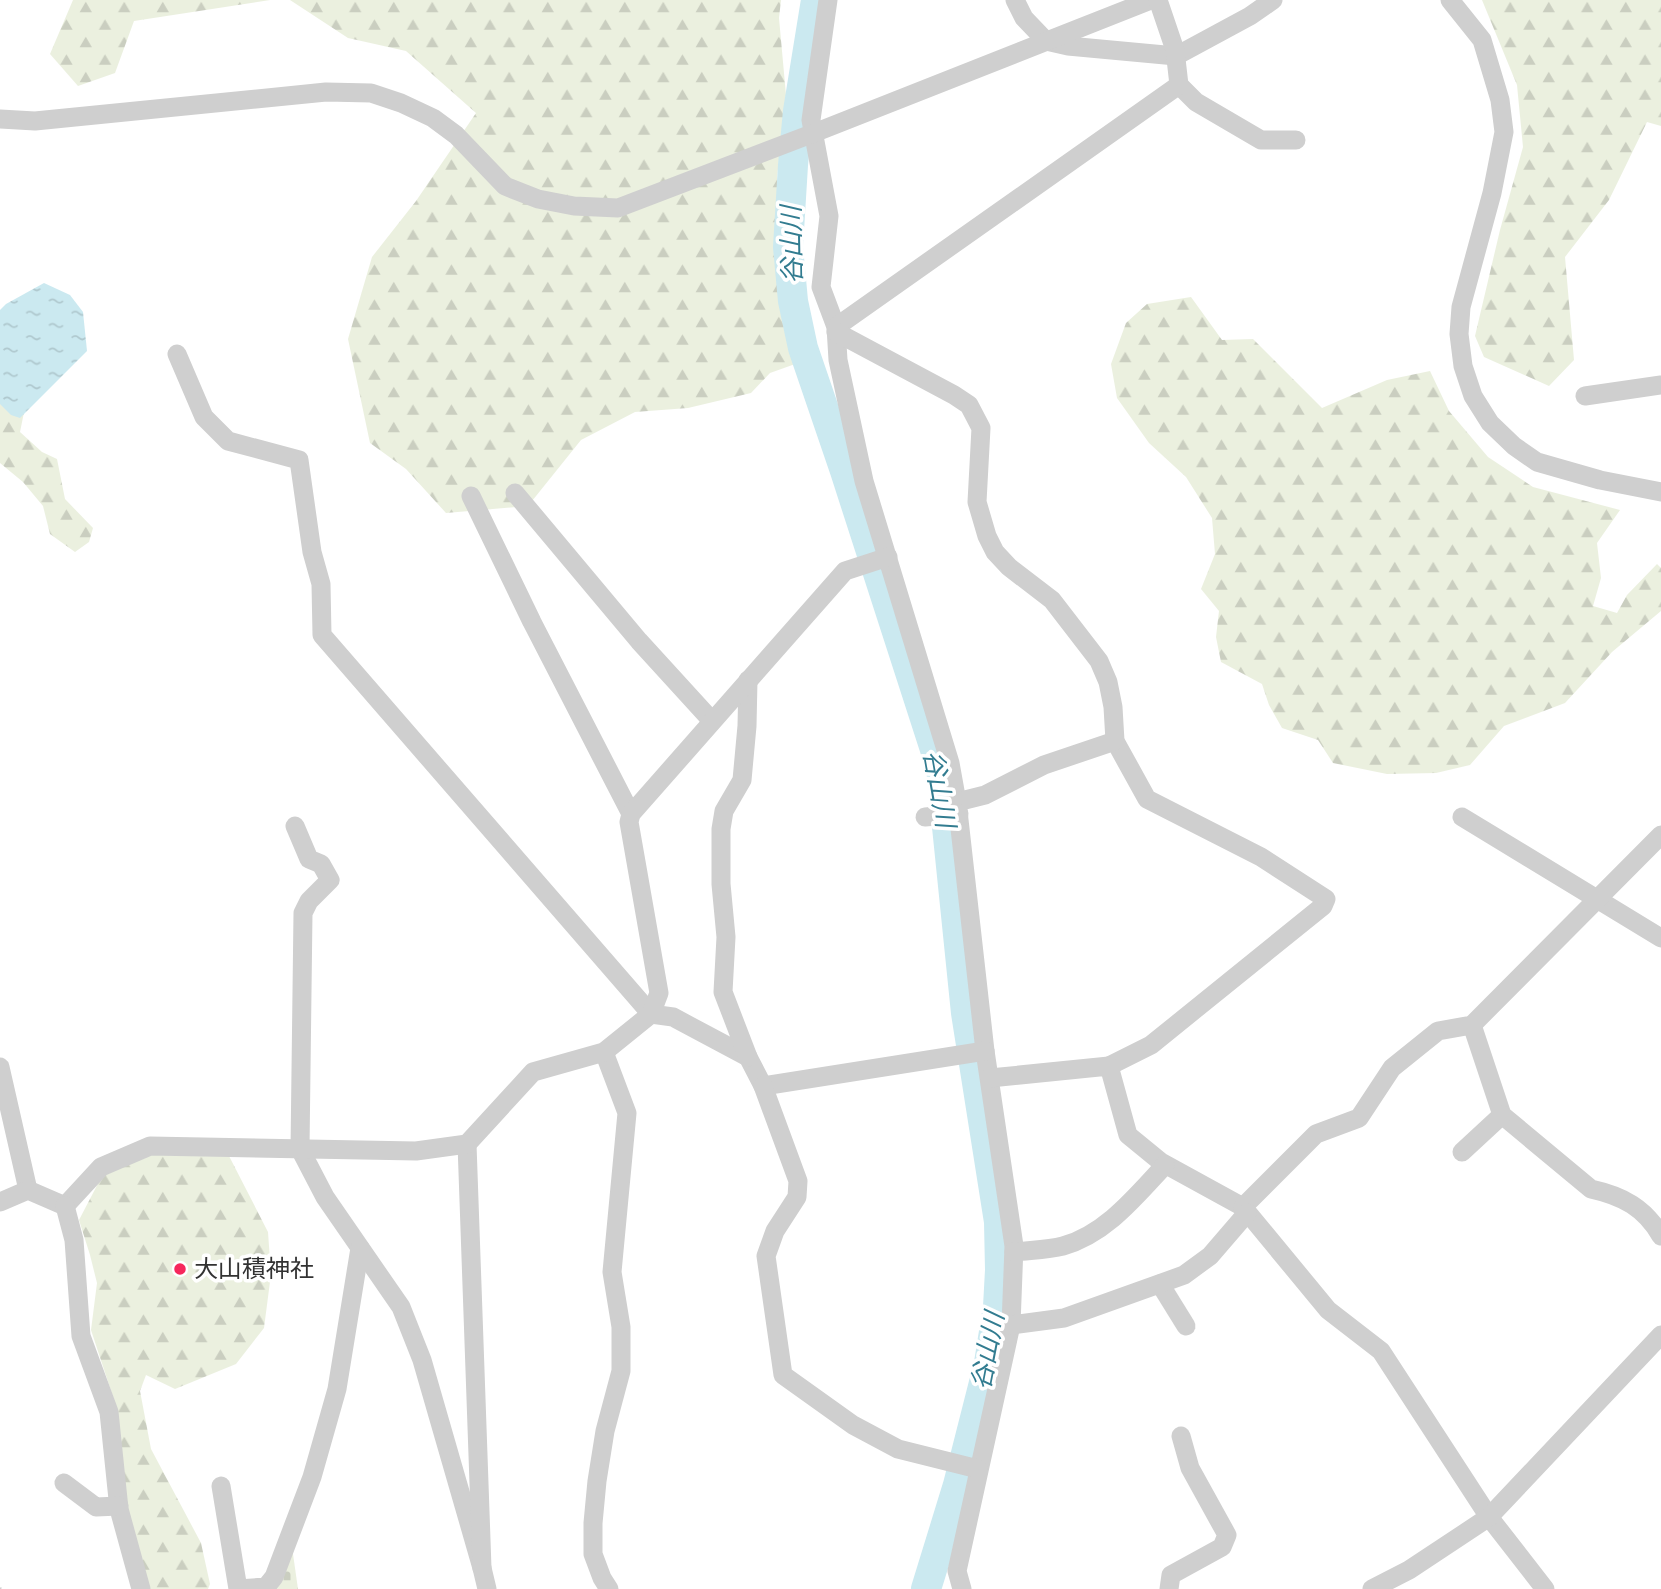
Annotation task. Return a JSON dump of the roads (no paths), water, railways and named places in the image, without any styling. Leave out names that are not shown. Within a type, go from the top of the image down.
[{"type":"street","points":[[828,0],[810,135],[829,216],[821,287],[836,330],[838,360],[864,481],[950,762],[958,808],[985,1051],[1014,1252],[1011,1325],[957,1571],[962,1589]]},
{"type":"street","points":[[1015,0],[1024,18],[1046,41],[1068,46],[1176,56],[1250,16],[1273,0]]},
{"type":"street","points":[[1450,0],[1482,40],[1500,100],[1504,132],[1492,193],[1461,307],[1459,334],[1463,366],[1473,396],[1498,430],[1514,446],[1537,462],[1600,480],[1661,492]]},
{"type":"street","points":[[0,119],[35,121],[326,92],[371,93],[433,118],[456,135],[505,186],[574,206],[618,208],[1148,1],[1176,56],[1179,85],[1196,102],[1261,140],[1296,140]]},
{"type":"street","points":[[836,330],[1179,85]]},
{"type":"street","points":[[836,330],[969,405],[981,428],[977,502],[987,536],[1009,567],[1052,600],[1099,662],[1108,682],[1115,741],[1147,799],[1261,857],[1326,899],[1323,906],[1151,1045],[1109,1066],[990,1078]]},
{"type":"street","points":[[177,354],[204,417],[228,441],[299,460],[312,552],[321,584],[322,635],[651,1014],[673,1017],[748,1057]]},
{"type":"street","points":[[1585,396],[1661,385]]},
{"type":"street","points":[[515,493],[639,641],[712,721]]},
{"type":"street","points":[[471,496],[532,622],[631,814]]},
{"type":"street","points":[[65,1206],[101,1167],[150,1146],[416,1151],[467,1144],[533,1072],[604,1052],[651,1014],[659,993],[636,874],[629,822],[631,814],[845,571],[887,558]]},
{"type":"street","points":[[748,680],[742,780],[724,811],[721,829],[721,884],[726,937],[723,992],[748,1057],[763,1086],[798,1181],[797,1197],[775,1231],[766,1256],[783,1375],[853,1425],[898,1449],[978,1469]]},
{"type":"street","points":[[925,817],[958,808],[1025,773],[1115,741]]},
{"type":"street","points":[[1462,817],[1661,939]]},
{"type":"street","points":[[295,825],[309,859],[321,864],[330,880],[309,901],[303,912],[300,1149],[325,1197],[401,1307],[422,1360],[487,1589]]},
{"type":"street","points":[[1011,1325],[1064,1318],[1184,1275],[1210,1256],[1245,1210],[1316,1133],[1359,1118],[1392,1068],[1438,1031],[1472,1025],[1661,835]]},
{"type":"street","points":[[1472,1025],[1503,1115],[1591,1189],[1639,1207],[1661,1236]]},
{"type":"street","points":[[763,1086],[985,1051]]},
{"type":"street","points":[[604,1052],[627,1113],[612,1272],[621,1327],[621,1371],[603,1444],[593,1523],[593,1554],[609,1589]]},
{"type":"street","points":[[0,1066],[28,1190]]},
{"type":"street","points":[[1109,1066],[1128,1135],[1165,1165],[1245,1210],[1328,1310],[1381,1350],[1489,1517],[1545,1589]]},
{"type":"street","points":[[1462,1152],[1503,1115]]},
{"type":"street","points":[[467,1144],[482,1568]]},
{"type":"street","points":[[1014,1252],[1063,1246],[1095,1232],[1132,1201],[1165,1165]]},
{"type":"street","points":[[0,1202],[28,1190],[65,1206]]},
{"type":"street","points":[[65,1206],[74,1240],[81,1336],[109,1412],[119,1506],[141,1589]]},
{"type":"street","points":[[221,1486],[238,1589],[266,1587],[274,1577],[312,1476],[337,1389],[360,1248]]},
{"type":"street","points":[[1160,1284],[1186,1326]]},
{"type":"street","points":[[1372,1589],[1409,1570],[1489,1517],[1661,1335]]},
{"type":"street","points":[[1169,1589],[1171,1575],[1222,1546],[1227,1535],[1190,1468],[1181,1436]]},
{"type":"street","points":[[64,1483],[96,1507],[119,1506]]},
{"type":"water","points":[[44,283],[70,295],[83,312],[87,351],[20,418],[11,415],[0,404],[0,310]]},
{"type":"waterway","name":"谷山川","points":[[816,0],[798,111],[793,165],[788,247],[793,301],[803,348],[941,768],[966,1013],[999,1222],[998,1307],[989,1363],[958,1485],[926,1589]]},
{"type":"place","name":"大山積神社","points":[[180,1269]]}]
